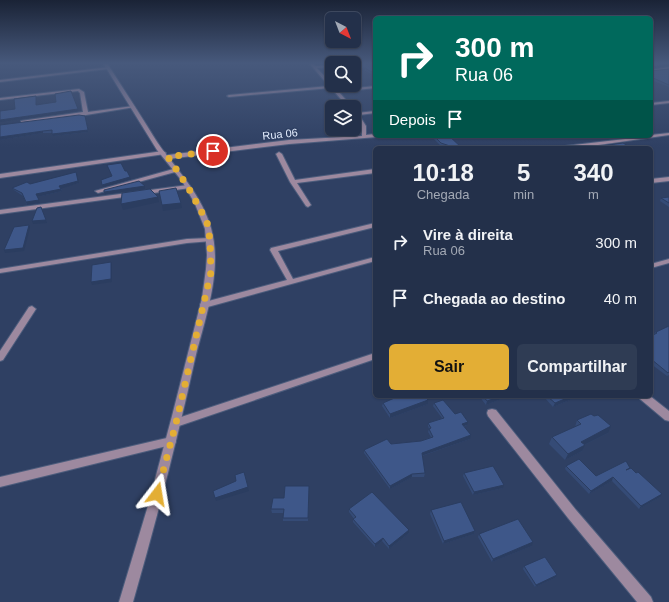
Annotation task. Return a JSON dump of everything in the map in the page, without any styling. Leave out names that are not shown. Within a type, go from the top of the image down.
[{"type":"street","points":[[0,99],[69,91]]},
{"type":"street","points":[[81,91],[86,114]]},
{"type":"street","points":[[123,91],[188,187],[207,222],[210,240],[211,272],[176,423],[126,602]]},
{"type":"street","points":[[229,96],[302,91]]},
{"type":"street","points":[[336,92],[343,100]]},
{"type":"street","points":[[653,104],[669,102]]},
{"type":"street","points":[[16,123],[133,107]]},
{"type":"street","points":[[361,113],[373,112]]},
{"type":"street","points":[[361,121],[364,126],[364,137]]},
{"type":"street","points":[[653,136],[669,134]]},
{"type":"street","name":"Rua 06","points":[[0,176],[165,155],[289,142],[373,136]]},
{"type":"street","points":[[580,146],[639,138]]},
{"type":"street","points":[[279,154],[293,182],[308,205]]},
{"type":"street","points":[[98,191],[177,170]]},
{"type":"street","points":[[293,182],[373,171]]},
{"type":"street","points":[[653,181],[669,178]]},
{"type":"street","points":[[0,212],[188,187]]},
{"type":"street","points":[[291,282],[274,250],[373,225]]},
{"type":"street","points":[[0,271],[187,241],[210,240]]},
{"type":"street","points":[[204,304],[373,260]]},
{"type":"street","points":[[653,265],[669,261]]},
{"type":"street","points":[[0,358],[32,309]]},
{"type":"street","points":[[176,423],[373,357]]},
{"type":"street","points":[[645,398],[669,417]]},
{"type":"street","points":[[492,413],[572,514],[646,602]]},
{"type":"street","points":[[0,482],[170,441]]},
{"type":"building","points":[[71,91],[78,109],[0,120],[0,111],[15,109],[14,99],[36,96],[36,105],[56,102],[55,94]]},
{"type":"building","points":[[79,115],[85,116],[88,130],[52,134],[52,130],[0,137],[0,125]]},
{"type":"building","points":[[436,138],[451,138],[460,146],[450,146],[441,143]]},
{"type":"building","points":[[623,143],[628,146],[601,146]]},
{"type":"building","points":[[121,163],[130,177],[102,185],[101,180],[112,176],[107,165]]},
{"type":"building","points":[[76,172],[78,181],[59,186],[61,189],[36,194],[39,200],[26,202],[22,193],[12,188],[27,182],[30,184]]},
{"type":"building","points":[[139,181],[145,186],[104,192],[104,190]]},
{"type":"building","points":[[176,188],[181,203],[162,205],[159,191]]},
{"type":"building","points":[[150,189],[158,197],[121,204],[122,193]]},
{"type":"building","points":[[669,197],[669,203],[661,198]]},
{"type":"building","points":[[41,207],[46,220],[32,221],[37,208]]},
{"type":"building","points":[[29,225],[23,248],[4,250],[14,227]]},
{"type":"building","points":[[111,262],[111,279],[91,282],[92,265]]},
{"type":"building","points":[[669,326],[668,373],[653,361],[653,335],[657,333],[656,332]]},
{"type":"building","points":[[394,398],[426,398],[428,400],[390,414],[383,403]]},
{"type":"building","points":[[485,398],[495,398],[487,401]]},
{"type":"building","points":[[549,398],[567,398],[555,403]]},
{"type":"building","points":[[443,400],[455,414],[461,412],[468,422],[462,424],[471,435],[422,453],[425,473],[412,474],[390,486],[364,450],[387,439],[391,444],[421,441],[433,437],[428,423],[444,418],[434,403]]},
{"type":"building","points":[[591,414],[594,416],[598,415],[611,426],[581,442],[585,445],[568,454],[552,437],[581,424],[577,420]]},
{"type":"building","points":[[579,459],[596,476],[626,461],[630,468],[626,470],[631,468],[636,473],[638,472],[662,494],[641,506],[613,477],[591,491],[566,466]]},
{"type":"building","points":[[493,466],[504,485],[474,492],[464,473]]},
{"type":"building","points":[[244,472],[248,487],[215,498],[213,491],[236,481],[235,475]]},
{"type":"building","points":[[285,486],[309,486],[308,518],[283,518],[284,509],[271,509],[273,498],[284,498]]},
{"type":"building","points":[[372,492],[409,530],[389,546],[383,538],[375,544],[353,519],[356,517],[349,509]]},
{"type":"building","points":[[461,502],[475,531],[444,541],[431,510]]},
{"type":"building","points":[[518,519],[533,542],[493,559],[479,534]]},
{"type":"building","points":[[545,557],[557,575],[536,585],[524,566]]},
{"type":"route","points":[[157,494],[176,423],[211,272],[210,240],[207,222],[188,187],[168,157],[213,151]]}]
